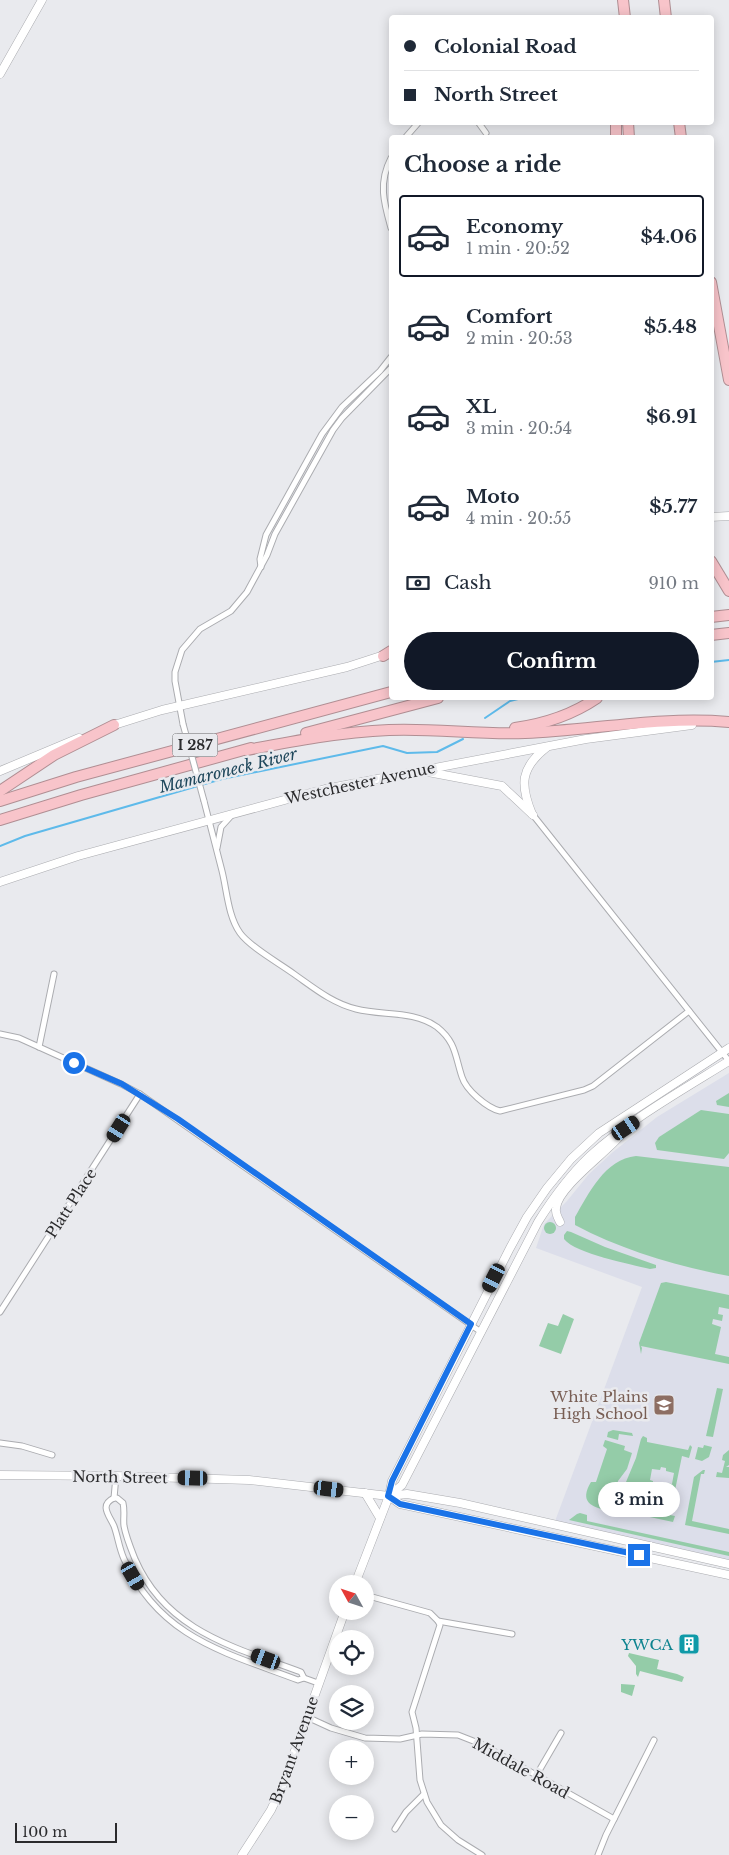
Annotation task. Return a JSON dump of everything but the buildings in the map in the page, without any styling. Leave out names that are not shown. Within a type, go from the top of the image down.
[{"type":"highway","points":[[620,15],[622,0]]},
{"type":"highway","points":[[622,0],[624,15]]},
{"type":"highway","points":[[664,0],[666,15]]},
{"type":"highway","points":[[714,298],[729,380]]},
{"type":"highway","points":[[714,566],[729,591]]},
{"type":"highway","points":[[714,617],[729,615]]},
{"type":"highway","points":[[714,635],[729,633]]},
{"type":"highway","name":"I 287","points":[[0,801],[76,777],[389,693]]},
{"type":"highway","name":"I 287","points":[[0,820],[81,795],[431,700]]},
{"type":"highway","points":[[247,750],[362,732],[391,730],[489,730],[526,726],[563,716],[591,700]]},
{"type":"highway","points":[[444,730],[516,734],[685,720],[729,722]]},
{"type":"highway","points":[[0,791],[48,758],[114,725]]},
{"type":"main road","points":[[0,74],[42,0]]},
{"type":"main road","points":[[714,517],[729,516]]},
{"type":"main road","points":[[0,771],[60,745],[114,725],[179,706],[347,667],[389,653]]},
{"type":"main road","name":"Westchester Avenue","points":[[0,882],[54,863],[325,789],[548,746],[646,730],[729,722]]},
{"type":"main road","points":[[533,815],[525,796],[525,775],[532,761],[548,746]]},
{"type":"main road","points":[[414,772],[442,773],[498,785],[508,791],[520,805],[533,815]]},
{"type":"main road","points":[[358,1575],[392,1481],[527,1216],[563,1169],[599,1133],[726,1050]]},
{"type":"main road","points":[[388,1496],[402,1484],[538,1222],[554,1197],[590,1157],[626,1128],[729,1061]]},
{"type":"main road","points":[[560,1222],[556,1208],[559,1199],[582,1172],[614,1144],[626,1128]]},
{"type":"main road","name":"North Street","points":[[0,1475],[249,1480],[388,1496],[406,1494],[460,1503],[729,1564]]},
{"type":"main road","points":[[366,1493],[380,1518]]},
{"type":"main road","name":"North Street","points":[[388,1496],[400,1504],[729,1575]]},
{"type":"main road","name":"Bryant Avenue","points":[[242,1855],[271,1810],[342,1620]]},
{"type":"street","points":[[408,135],[417,125]]},
{"type":"street","points":[[480,125],[486,133]]},
{"type":"street","points":[[389,163],[382,191],[389,215]]},
{"type":"street","points":[[261,567],[260,560],[266,535],[322,434],[342,407],[380,371],[389,360]]},
{"type":"street","points":[[389,370],[332,430],[275,534],[267,556],[247,592],[232,611],[200,629],[182,650],[175,672],[176,691],[182,724],[209,820],[233,919],[246,939],[338,1003],[358,1010],[416,1017],[426,1020],[436,1027],[450,1040],[455,1050],[464,1081],[487,1106],[500,1111],[584,1090],[593,1086],[689,1011]]},
{"type":"street","points":[[217,851],[221,827],[233,814]]},
{"type":"street","points":[[533,815],[689,1011],[726,1050],[729,1061]]},
{"type":"street","points":[[39,1047],[54,974]]},
{"type":"street","points":[[0,1034],[19,1038],[122,1084],[140,1094],[481,1332]]},
{"type":"street","name":"Platt Place","points":[[0,1312],[140,1094]]},
{"type":"street","points":[[0,1443],[22,1446],[52,1455]]},
{"type":"street","points":[[114,1498],[116,1476]]},
{"type":"street","points":[[304,1678],[301,1672],[215,1640],[180,1617],[160,1598],[136,1560],[124,1525],[123,1503],[117,1498],[109,1500],[106,1510],[114,1527],[124,1559],[143,1592],[162,1615],[192,1637],[212,1648],[298,1680],[304,1678],[318,1683]]},
{"type":"street","points":[[114,1527],[124,1525]]},
{"type":"street","points":[[143,1592],[151,1586]]},
{"type":"street","points":[[374,1597],[430,1613],[440,1625],[412,1712],[420,1780],[427,1802],[441,1825],[458,1840],[482,1855]]},
{"type":"street","points":[[438,1621],[512,1634]]},
{"type":"street","points":[[212,1648],[215,1640]]},
{"type":"street","name":"Middale Road","points":[[307,1717],[331,1728],[365,1738],[400,1739],[416,1735],[447,1733],[463,1736],[481,1744],[614,1819]]},
{"type":"street","points":[[536,1776],[561,1733]]},
{"type":"street","points":[[598,1855],[654,1740]]},
{"type":"street","points":[[394,1829],[406,1812],[424,1794]]},
{"type":"shaded area","name":"White Plains High School","points":[[729,1073],[729,1564],[554,1524],[642,1287],[536,1248],[544,1224],[567,1201],[589,1174],[613,1152],[657,1117]]},
{"type":"green space","points":[[729,1093],[729,1107],[717,1105],[716,1101]]},
{"type":"green space","points":[[701,1110],[729,1114],[729,1153],[724,1159],[657,1150],[655,1143],[659,1137]]},
{"type":"green space","points":[[636,1156],[729,1167],[729,1276],[650,1256],[611,1242],[575,1225],[575,1217],[599,1179],[615,1163],[625,1158]]},
{"type":"green space","points":[[552,1222],[555,1223],[555,1233],[548,1234],[545,1233],[544,1226],[545,1223]]},
{"type":"green space","points":[[567,1231],[656,1265],[656,1268],[650,1269],[591,1254],[564,1239]]},
{"type":"green space","points":[[666,1282],[729,1295],[729,1309],[719,1307],[718,1314],[723,1315],[722,1321],[713,1319],[712,1324],[721,1327],[715,1354],[729,1357],[729,1364],[641,1346],[641,1354],[639,1343],[661,1283]]},
{"type":"green space","points":[[563,1314],[574,1319],[561,1354],[539,1346],[548,1323],[558,1326]]},
{"type":"green space","points":[[717,1388],[723,1389],[713,1437],[706,1436]]},
{"type":"green space","points":[[613,1430],[632,1433],[633,1436],[619,1434],[618,1440],[607,1437],[608,1432]]},
{"type":"green space","points":[[643,1436],[647,1438],[647,1442],[688,1450],[690,1445],[692,1447],[689,1458],[682,1456],[670,1515],[675,1516],[673,1522],[631,1513],[630,1515],[617,1513],[616,1508],[622,1493],[635,1490],[638,1495],[646,1496],[646,1499],[662,1502],[662,1500],[667,1500],[669,1492],[659,1490],[660,1482],[672,1484],[674,1473],[666,1471],[666,1468],[661,1467],[660,1470],[652,1469],[650,1480],[653,1481],[653,1485],[648,1484],[648,1487],[626,1482]]},
{"type":"green space","points":[[605,1440],[625,1446],[624,1450],[632,1453],[627,1469],[618,1481],[612,1508],[609,1511],[592,1505],[587,1499],[586,1494],[591,1482],[596,1482],[607,1449],[603,1446]]},
{"type":"green space","points":[[704,1445],[712,1447],[709,1457],[702,1461],[695,1459],[698,1447],[703,1448]]},
{"type":"green space","points":[[729,1450],[729,1465],[726,1467],[729,1467],[729,1478],[716,1477],[717,1472],[722,1473],[725,1461],[722,1460],[723,1455]]},
{"type":"green space","points":[[705,1470],[704,1474],[701,1474],[692,1521],[729,1529],[729,1534],[685,1525],[694,1477]]},
{"type":"green space","points":[[580,1513],[587,1515],[587,1521],[729,1552],[729,1556],[569,1520]]},
{"type":"green space","points":[[629,1653],[659,1660],[657,1669],[684,1677],[682,1682],[640,1671],[638,1677],[636,1666],[628,1656]]},
{"type":"green space","points":[[621,1684],[635,1685],[632,1696],[621,1692]]},
{"type":"waterway","name":"Mamaroneck River","points":[[714,662],[729,660]]},
{"type":"waterway","name":"Mamaroneck River","points":[[485,718],[514,700]]},
{"type":"waterway","name":"Mamaroneck River","points":[[0,846],[25,836],[222,779],[383,746],[407,753],[437,752],[463,739]]},
{"type":"place","name":"White Plains High School","points":[[664,1405]]},
{"type":"place","name":"YWCA","points":[[689,1644]]},
{"type":"route","points":[[74,1063],[140,1094],[471,1324],[392,1481],[388,1496],[400,1504],[639,1555]]}]
